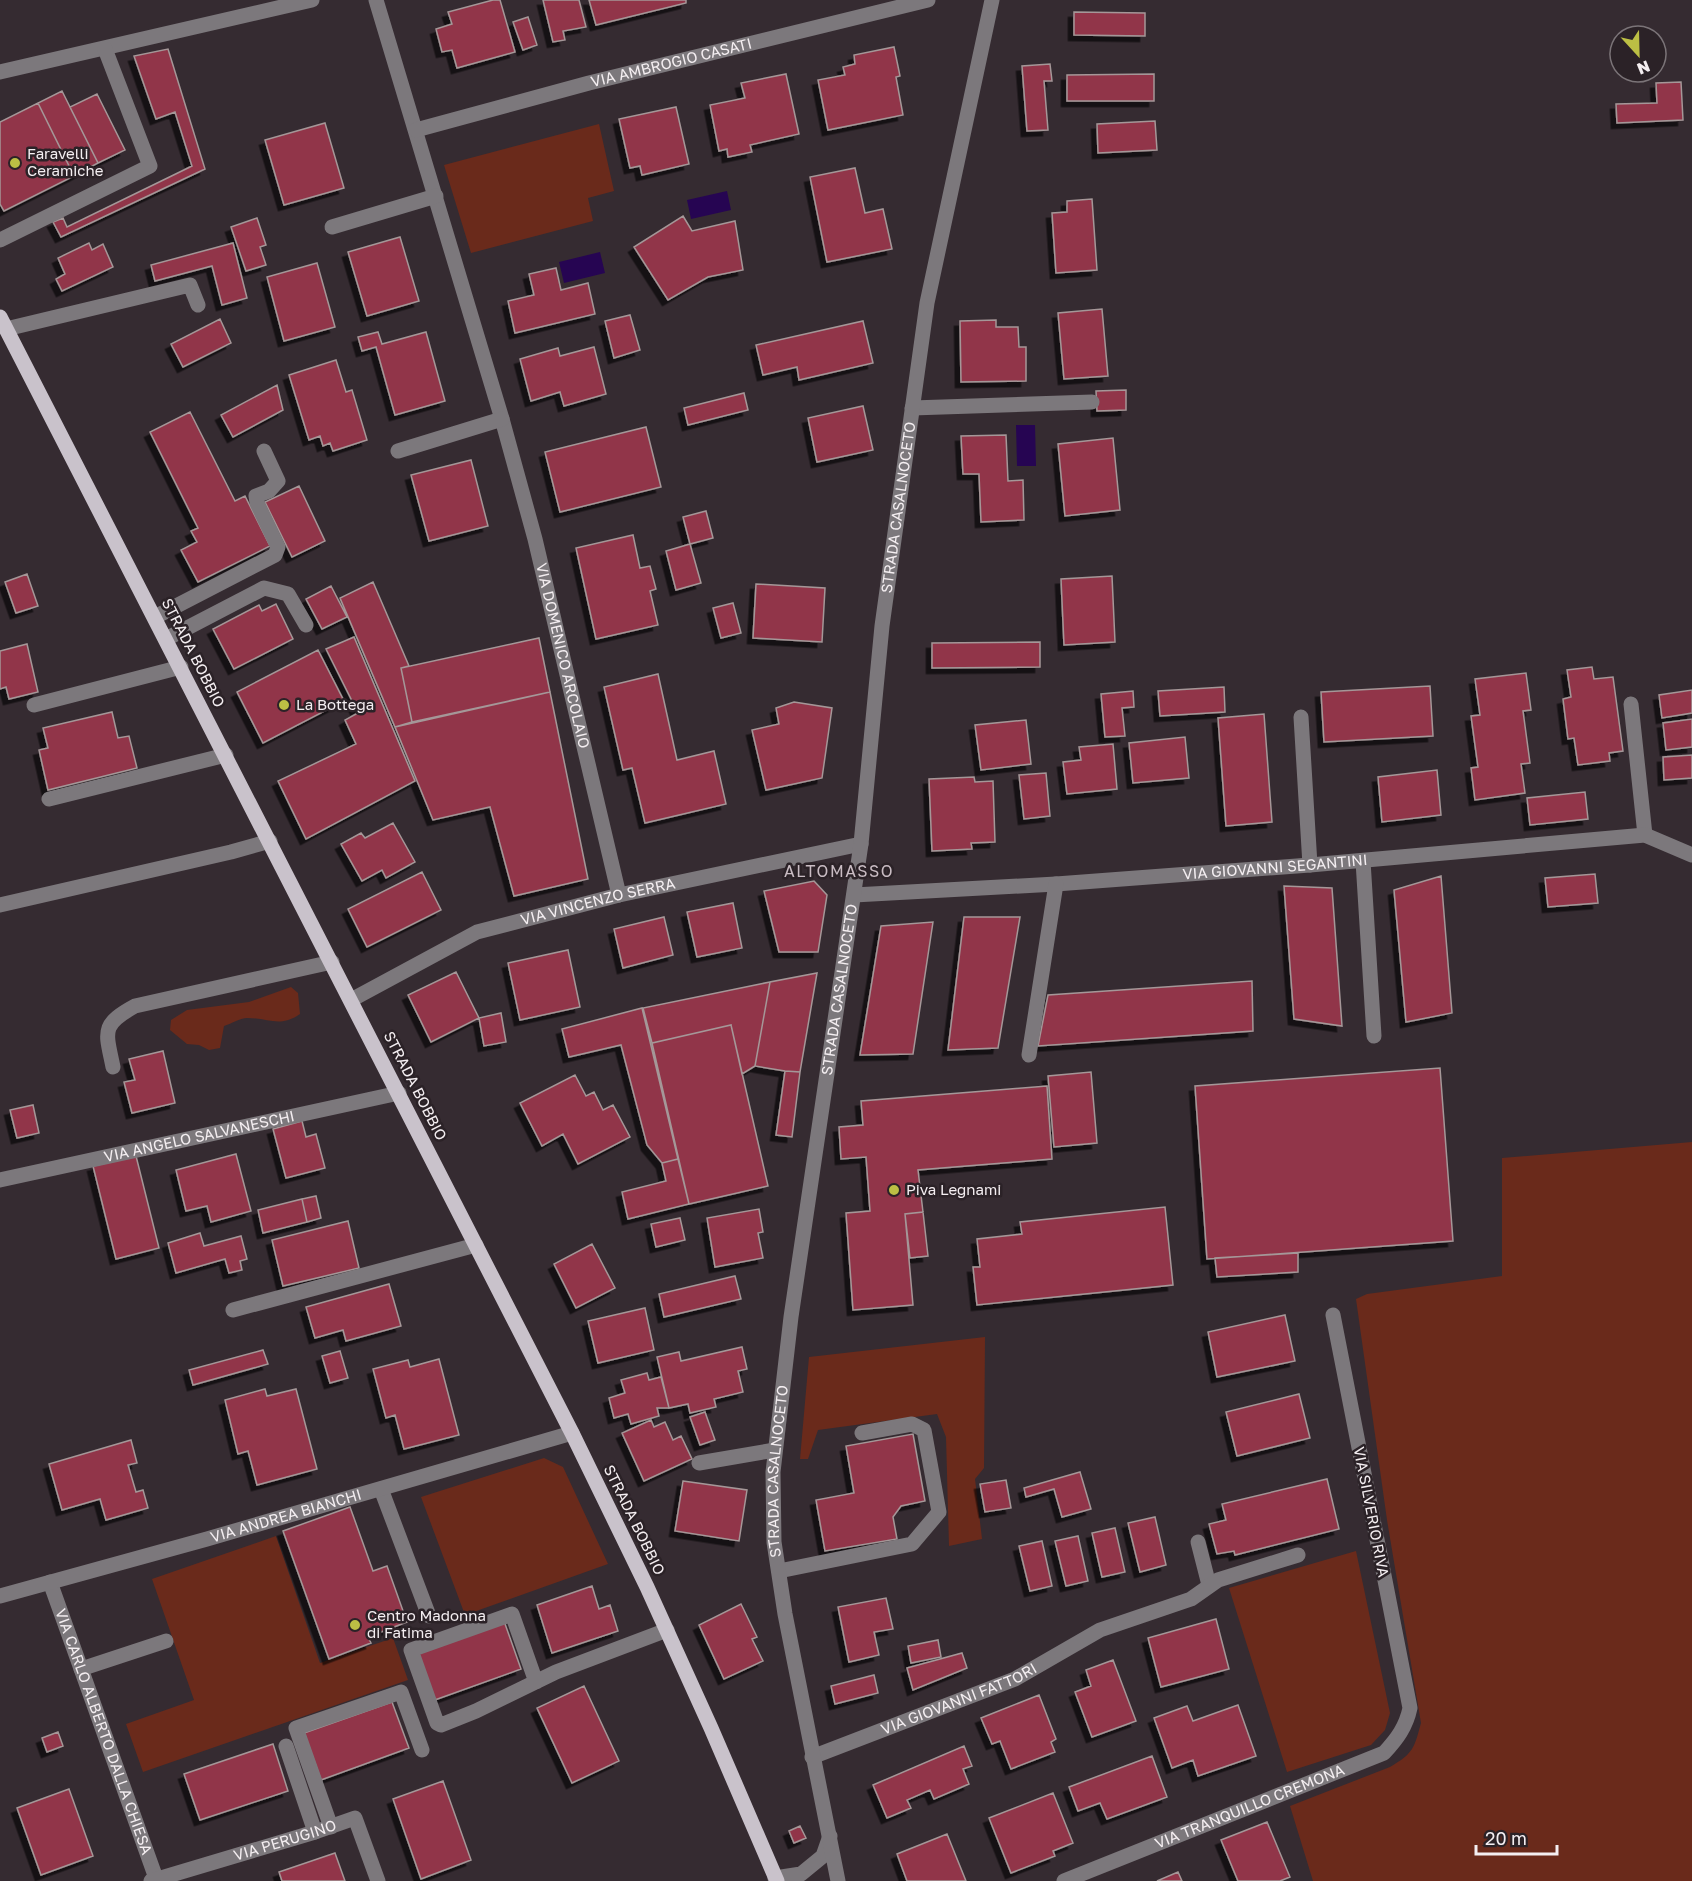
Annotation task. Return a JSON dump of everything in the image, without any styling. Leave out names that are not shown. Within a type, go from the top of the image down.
[{"type":"main road","name":"STRADA BOBBIO","points":[[3,323],[572,1433],[667,1630],[776,1879]]},
{"type":"street","points":[[0,72],[312,0]]},
{"type":"street","name":"VIA DOMENICO ARCOLAIO","points":[[376,0],[502,419],[535,539],[619,895]]},
{"type":"street","name":"VIA AMBROGIO CASATI","points":[[416,130],[589,83],[928,0]]},
{"type":"street","name":"STRADA CASALNOCETO","points":[[836,1879],[830,1836],[812,1757],[778,1571],[774,1542],[773,1472],[793,1305],[861,844],[882,626],[927,303],[992,0]]},
{"type":"street","points":[[0,240],[150,166],[105,49]]},
{"type":"street","points":[[332,227],[436,196]]},
{"type":"street","points":[[3,323],[190,285],[198,305]]},
{"type":"street","points":[[912,408],[1092,402]]},
{"type":"street","points":[[398,452],[502,419]]},
{"type":"street","points":[[155,617],[275,555],[278,547],[257,503],[256,496],[268,492],[278,482],[264,451]]},
{"type":"street","points":[[166,639],[264,588],[288,594],[306,624]]},
{"type":"street","points":[[34,705],[181,668]]},
{"type":"street","points":[[1631,704],[1645,835]]},
{"type":"street","points":[[1301,717],[1310,865]]},
{"type":"street","points":[[49,799],[226,755]]},
{"type":"street","name":"VIA GIOVANNI SEGANTINI","points":[[854,895],[1056,884],[1364,861],[1645,835],[1692,855]]},
{"type":"street","points":[[0,904],[231,852],[270,841]]},
{"type":"street","name":"VIA VINCENZO SERRA","points":[[351,1000],[477,932],[619,895],[861,844]]},
{"type":"street","points":[[1364,861],[1374,1036]]},
{"type":"street","points":[[1029,1055],[1056,884]]},
{"type":"street","points":[[113,1067],[107,1039],[108,1028],[117,1016],[135,1006],[332,962]]},
{"type":"street","name":"VIA ANGELO SALVANESCHI","points":[[0,1180],[399,1093]]},
{"type":"street","points":[[233,1310],[476,1245]]},
{"type":"street","name":"VIA SILVERIO RIVA","points":[[1333,1315],[1410,1708]]},
{"type":"street","points":[[778,1571],[912,1544],[939,1512],[924,1430],[912,1424],[862,1433]]},
{"type":"street","name":"VIA ANDREA BIANCHI","points":[[0,1596],[572,1433]]},
{"type":"street","points":[[699,1463],[775,1450]]},
{"type":"street","points":[[381,1489],[429,1616]]},
{"type":"street","points":[[1198,1542],[1209,1586]]},
{"type":"street","name":"VIA GIOVANNI FATTORI","points":[[812,1757],[1015,1679],[1100,1630],[1191,1599],[1218,1580],[1298,1555]]},
{"type":"street","name":"VIA CARLO ALBERTO DALLA CHIESA","points":[[50,1582],[155,1880]]},
{"type":"street","points":[[536,1682],[512,1614],[411,1650],[437,1723],[441,1725],[536,1682],[667,1630]]},
{"type":"street","points":[[81,1669],[166,1641]]},
{"type":"street","points":[[331,1827],[296,1728],[401,1692],[422,1750]]},
{"type":"street","name":"VIA TRANQUILLO CREMONA","points":[[1064,1881],[1384,1753],[1398,1739],[1407,1722],[1410,1708]]},
{"type":"street","points":[[286,1746],[315,1832]]},
{"type":"street","name":"VIA PERUGINO","points":[[155,1880],[355,1818],[378,1881]]},
{"type":"street","points":[[776,1879],[801,1874],[823,1856],[830,1836]]},
{"type":"shaded area","points":[[599,124],[614,191],[588,198],[593,221],[471,253],[444,165]]},
{"type":"shaded area","points":[[727,191],[731,210],[691,219],[687,200]]},
{"type":"shaded area","points":[[600,252],[605,273],[564,283],[559,262]]},
{"type":"shaded area","points":[[1016,425],[1035,425],[1036,466],[1017,466]]},
{"type":"shaded area","points":[[291,987],[298,993],[300,1014],[286,1021],[244,1018],[224,1026],[220,1048],[209,1050],[199,1045],[187,1044],[170,1030],[171,1020],[187,1010],[249,1002]]},
{"type":"shaded area","points":[[1692,1142],[1692,1881],[1313,1881],[1290,1806],[1398,1762],[1412,1749],[1421,1723],[1387,1520],[1356,1299],[1367,1294],[1502,1276],[1502,1158]]},
{"type":"shaded area","points":[[985,1337],[984,1468],[975,1479],[982,1539],[949,1546],[946,1437],[937,1414],[818,1430],[808,1459],[800,1459],[809,1357]]},
{"type":"shaded area","points":[[544,1458],[563,1467],[608,1564],[465,1615],[421,1497]]},
{"type":"shaded area","points":[[276,1536],[320,1663],[393,1638],[408,1680],[143,1772],[126,1724],[194,1700],[152,1579]]},
{"type":"shaded area","points":[[1356,1551],[1390,1713],[1385,1730],[1371,1745],[1287,1772],[1229,1588]]},
{"type":"building","points":[[500,0],[515,52],[457,68],[452,50],[442,52],[436,29],[452,24],[448,12]]},
{"type":"building","points":[[543,0],[579,0],[586,27],[563,31],[565,40],[553,42]]},
{"type":"building","points":[[589,0],[686,0],[686,3],[596,25]]},
{"type":"building","points":[[1074,12],[1145,13],[1145,36],[1074,35]]},
{"type":"building","points":[[528,17],[537,45],[523,50],[513,22]]},
{"type":"building","points":[[894,47],[900,76],[896,77],[903,115],[828,130],[818,80],[845,75],[843,67],[855,64],[854,55]]},
{"type":"building","points":[[168,49],[205,169],[61,237],[53,222],[63,218],[67,227],[192,166],[175,112],[156,119],[134,56]]},
{"type":"building","points":[[1050,64],[1052,81],[1044,81],[1048,130],[1027,131],[1022,66]]},
{"type":"building","points":[[786,74],[799,134],[750,145],[752,152],[728,157],[727,149],[719,151],[710,105],[745,98],[741,83]]},
{"type":"building","points":[[1154,74],[1154,101],[1067,101],[1067,75]]},
{"type":"building","points":[[1681,82],[1683,120],[1617,123],[1616,104],[1657,103],[1656,84]]},
{"type":"building","points":[[62,91],[98,163],[74,176],[38,103]]},
{"type":"building","points":[[97,94],[125,150],[98,163],[70,107]]},
{"type":"building","points":[[38,103],[74,176],[4,211],[0,204],[0,122]]},
{"type":"building","points":[[676,107],[689,164],[642,175],[640,166],[630,168],[619,119]]},
{"type":"building","points":[[1155,121],[1157,150],[1098,153],[1097,124]]},
{"type":"building","points":[[325,123],[344,188],[284,205],[265,140]]},
{"type":"building","points":[[855,168],[865,213],[883,209],[892,249],[827,262],[810,177]]},
{"type":"building","points":[[1092,199],[1097,270],[1056,273],[1052,213],[1067,212],[1067,201]]},
{"type":"building","points":[[683,216],[692,231],[735,221],[743,270],[708,277],[668,300],[634,247]]},
{"type":"building","points":[[257,218],[266,245],[260,247],[266,265],[246,271],[231,227]]},
{"type":"building","points":[[400,237],[419,301],[367,316],[348,252]]},
{"type":"building","points":[[89,243],[92,250],[103,244],[113,267],[62,291],[56,279],[65,274],[58,258]]},
{"type":"building","points":[[233,243],[247,298],[222,305],[212,266],[155,281],[151,265]]},
{"type":"building","points":[[317,263],[335,327],[284,341],[267,277]]},
{"type":"building","points":[[556,268],[561,290],[588,283],[595,314],[515,333],[508,301],[534,295],[529,274]]},
{"type":"building","points":[[1102,309],[1108,376],[1064,379],[1058,313]]},
{"type":"building","points":[[630,315],[640,350],[614,358],[605,321]]},
{"type":"building","points":[[220,319],[231,343],[183,367],[171,344]]},
{"type":"building","points":[[996,320],[996,327],[1018,327],[1019,347],[1026,347],[1026,381],[961,382],[960,321]]},
{"type":"building","points":[[863,321],[873,363],[799,380],[797,367],[763,375],[756,345]]},
{"type":"building","points":[[378,332],[382,344],[426,332],[445,401],[395,415],[376,347],[362,351],[358,337]]},
{"type":"building","points":[[594,347],[606,394],[564,406],[560,392],[531,401],[520,359],[558,348],[560,356]]},
{"type":"building","points":[[336,360],[346,392],[352,390],[367,440],[333,451],[330,443],[323,446],[320,436],[309,440],[289,375]]},
{"type":"building","points":[[277,385],[283,410],[233,437],[221,415]]},
{"type":"building","points":[[1126,390],[1126,410],[1097,411],[1096,391]]},
{"type":"building","points":[[744,393],[748,410],[688,425],[684,408]]},
{"type":"building","points":[[863,406],[873,450],[817,462],[808,418]]},
{"type":"building","points":[[190,412],[235,501],[245,496],[270,546],[198,582],[181,550],[197,542],[191,531],[198,528],[150,432]]},
{"type":"building","points":[[646,427],[661,487],[560,512],[545,452]]},
{"type":"building","points":[[1006,435],[1008,481],[1023,480],[1024,520],[981,522],[979,474],[963,474],[961,436]]},
{"type":"building","points":[[1113,438],[1120,510],[1065,516],[1058,444]]},
{"type":"building","points":[[471,460],[488,526],[429,541],[411,475]]},
{"type":"building","points":[[299,486],[325,541],[292,557],[265,502]]},
{"type":"building","points":[[706,511],[713,538],[690,544],[683,517]]},
{"type":"building","points":[[633,535],[640,568],[650,566],[656,589],[650,591],[658,625],[596,639],[576,548]]},
{"type":"building","points":[[690,544],[701,583],[676,590],[666,551]]},
{"type":"building","points":[[27,574],[38,606],[16,613],[5,582]]},
{"type":"building","points":[[1112,576],[1115,642],[1064,645],[1061,579]]},
{"type":"building","points":[[373,582],[409,666],[401,668],[412,722],[395,727],[340,598]]},
{"type":"building","points":[[756,584],[825,588],[822,642],[753,638]]},
{"type":"building","points":[[331,586],[347,617],[322,629],[306,599]]},
{"type":"building","points":[[733,603],[741,633],[721,638],[713,608]]},
{"type":"building","points":[[276,604],[293,639],[234,669],[213,629],[259,605],[262,611]]},
{"type":"building","points":[[354,637],[415,781],[306,839],[278,781],[356,744],[345,720],[358,713],[326,649]]},
{"type":"building","points":[[539,638],[550,692],[412,722],[401,668]]},
{"type":"building","points":[[1040,642],[1040,667],[932,668],[932,643]]},
{"type":"building","points":[[27,644],[38,692],[9,699],[6,687],[0,689],[0,651]]},
{"type":"building","points":[[318,650],[344,701],[263,743],[237,692]]},
{"type":"building","points":[[1592,667],[1594,679],[1613,677],[1623,751],[1609,753],[1610,761],[1578,765],[1574,738],[1568,739],[1563,699],[1571,697],[1567,670]]},
{"type":"building","points":[[1526,673],[1531,710],[1523,711],[1530,763],[1521,764],[1525,793],[1475,800],[1471,768],[1478,767],[1471,716],[1480,715],[1475,679]]},
{"type":"building","points":[[658,674],[677,760],[714,751],[726,804],[645,823],[632,768],[623,770],[604,687]]},
{"type":"building","points":[[1430,686],[1433,736],[1324,742],[1321,692]]},
{"type":"building","points":[[1224,687],[1225,712],[1160,716],[1158,691]]},
{"type":"building","points":[[1692,690],[1692,713],[1662,718],[1659,695]]},
{"type":"building","points":[[1133,691],[1134,707],[1122,708],[1125,736],[1105,737],[1101,694]]},
{"type":"building","points":[[550,692],[588,879],[514,896],[490,807],[433,820],[395,727]]},
{"type":"building","points":[[794,702],[832,708],[822,778],[766,790],[752,730],[779,724],[776,708]]},
{"type":"building","points":[[112,712],[118,738],[129,736],[137,768],[48,790],[39,750],[48,748],[43,728]]},
{"type":"building","points":[[1264,714],[1272,822],[1226,826],[1218,718]]},
{"type":"building","points":[[1692,719],[1692,747],[1666,750],[1663,723]]},
{"type":"building","points":[[1026,720],[1031,764],[981,770],[975,725]]},
{"type":"building","points":[[1185,737],[1189,778],[1133,783],[1129,743]]},
{"type":"building","points":[[1113,744],[1117,789],[1067,794],[1063,762],[1081,760],[1079,747]]},
{"type":"building","points":[[1692,755],[1692,778],[1664,780],[1663,757]]},
{"type":"building","points":[[1437,770],[1441,815],[1382,822],[1378,777]]},
{"type":"building","points":[[1046,773],[1050,816],[1024,819],[1019,775]]},
{"type":"building","points":[[974,777],[975,782],[993,781],[995,842],[971,843],[972,849],[932,851],[929,779]]},
{"type":"building","points":[[1585,792],[1588,819],[1530,825],[1527,798]]},
{"type":"building","points":[[393,823],[415,862],[386,878],[382,870],[362,881],[341,844],[361,833],[365,838]]},
{"type":"building","points":[[422,872],[441,910],[367,947],[348,909]]},
{"type":"building","points":[[1595,874],[1598,903],[1548,907],[1545,878]]},
{"type":"building","points":[[1441,876],[1452,1013],[1406,1022],[1394,890]]},
{"type":"building","points":[[814,881],[827,895],[818,952],[779,952],[764,891]]},
{"type":"building","points":[[1284,886],[1332,888],[1342,1026],[1294,1019]]},
{"type":"building","points":[[733,903],[742,948],[697,957],[687,912]]},
{"type":"building","points":[[664,917],[673,955],[623,968],[614,929]]},
{"type":"building","points":[[964,917],[1020,917],[998,1048],[948,1050]]},
{"type":"building","points":[[933,922],[913,1054],[860,1055],[881,926]]},
{"type":"building","points":[[568,950],[580,1007],[520,1020],[508,963]]},
{"type":"building","points":[[456,972],[479,1018],[431,1042],[408,995]]},
{"type":"building","points":[[817,973],[800,1072],[755,1066],[770,982]]},
{"type":"building","points":[[1252,981],[1253,1031],[1038,1046],[1048,995]]},
{"type":"building","points":[[770,982],[755,1066],[742,1074],[731,1025],[652,1043],[643,1008]]},
{"type":"building","points":[[642,1008],[678,1159],[662,1163],[647,1145],[621,1045],[569,1057],[562,1029]]},
{"type":"building","points":[[501,1013],[506,1042],[484,1046],[479,1018]]},
{"type":"building","points":[[731,1025],[768,1186],[689,1204],[652,1043]]},
{"type":"building","points":[[163,1051],[175,1103],[132,1113],[124,1082],[135,1080],[129,1059]]},
{"type":"building","points":[[1440,1068],[1453,1241],[1207,1259],[1195,1086]]},
{"type":"building","points":[[785,1071],[800,1072],[792,1137],[776,1135]]},
{"type":"building","points":[[1091,1072],[1097,1143],[1054,1147],[1048,1076]]},
{"type":"building","points":[[575,1075],[586,1096],[594,1092],[603,1110],[613,1105],[630,1137],[578,1164],[563,1134],[542,1146],[520,1103]]},
{"type":"building","name":"Piva Legnami","points":[[1047,1086],[1052,1159],[918,1170],[923,1212],[905,1214],[913,1305],[853,1310],[846,1213],[870,1211],[866,1157],[841,1159],[839,1127],[863,1125],[861,1101]]},
{"type":"building","points":[[33,1105],[39,1133],[17,1138],[10,1110]]},
{"type":"building","points":[[302,1121],[306,1137],[316,1134],[325,1168],[286,1178],[273,1129]]},
{"type":"building","points":[[236,1154],[251,1211],[211,1222],[207,1206],[186,1211],[176,1170]]},
{"type":"building","points":[[136,1156],[159,1248],[116,1259],[93,1166]]},
{"type":"building","points":[[678,1159],[689,1204],[628,1219],[622,1192],[666,1181],[662,1163]]},
{"type":"building","points":[[316,1196],[321,1218],[307,1222],[302,1199]]},
{"type":"building","points":[[302,1199],[307,1222],[263,1233],[258,1210]]},
{"type":"building","points":[[1165,1207],[1173,1285],[977,1305],[973,1267],[980,1267],[977,1239],[1022,1234],[1020,1222]]},
{"type":"building","points":[[759,1209],[763,1232],[758,1233],[763,1258],[715,1267],[707,1218]]},
{"type":"building","points":[[923,1212],[928,1256],[910,1258],[905,1214]]},
{"type":"building","points":[[680,1218],[685,1240],[656,1247],[651,1224]]},
{"type":"building","points":[[348,1221],[359,1268],[283,1286],[272,1240]]},
{"type":"building","points":[[200,1233],[204,1246],[241,1236],[247,1259],[240,1261],[242,1270],[229,1273],[225,1259],[176,1273],[168,1243]]},
{"type":"building","points":[[592,1244],[615,1288],[576,1308],[554,1264]]},
{"type":"building","points":[[1298,1253],[1298,1272],[1217,1277],[1215,1258]]},
{"type":"building","points":[[735,1276],[741,1299],[664,1317],[659,1294]]},
{"type":"building","points":[[389,1284],[401,1326],[346,1341],[343,1330],[315,1338],[306,1307]]},
{"type":"building","points":[[645,1308],[654,1350],[598,1363],[588,1321]]},
{"type":"building","points":[[1285,1315],[1295,1361],[1217,1377],[1208,1332]]},
{"type":"building","points":[[742,1347],[747,1369],[738,1371],[743,1392],[714,1399],[716,1407],[690,1413],[688,1404],[669,1408],[657,1357],[679,1352],[681,1361]]},
{"type":"building","points":[[263,1350],[268,1364],[193,1385],[189,1370]]},
{"type":"building","points":[[340,1351],[348,1378],[330,1383],[322,1356]]},
{"type":"building","points":[[439,1359],[459,1435],[404,1449],[395,1415],[386,1418],[373,1369],[408,1360],[410,1367]]},
{"type":"building","points":[[647,1373],[649,1380],[661,1377],[669,1408],[657,1408],[659,1416],[631,1424],[628,1414],[614,1418],[609,1398],[625,1393],[621,1380]]},
{"type":"building","points":[[265,1389],[267,1396],[296,1389],[317,1469],[257,1485],[248,1451],[238,1454],[225,1400]]},
{"type":"building","points":[[1299,1394],[1310,1438],[1237,1456],[1226,1412]]},
{"type":"building","points":[[705,1412],[715,1440],[700,1445],[690,1417]]},
{"type":"building","points":[[651,1420],[654,1427],[665,1422],[673,1440],[681,1436],[692,1459],[644,1481],[622,1433]]},
{"type":"building","points":[[913,1434],[925,1501],[901,1506],[893,1517],[897,1539],[825,1551],[816,1500],[854,1493],[846,1446]]},
{"type":"building","points":[[131,1440],[137,1463],[128,1465],[136,1492],[143,1490],[148,1508],[106,1520],[100,1499],[62,1510],[49,1464]]},
{"type":"building","points":[[1080,1472],[1091,1509],[1062,1517],[1054,1489],[1026,1497],[1024,1488]]},
{"type":"building","points":[[1327,1479],[1339,1529],[1235,1555],[1234,1551],[1217,1554],[1209,1524],[1226,1520],[1222,1504]]},
{"type":"building","points":[[1006,1480],[1011,1508],[985,1512],[980,1484]]},
{"type":"building","points":[[683,1481],[747,1490],[739,1541],[675,1531]]},
{"type":"building","points":[[350,1507],[373,1571],[387,1566],[407,1622],[368,1637],[371,1643],[329,1659],[283,1531]]},
{"type":"building","points":[[1155,1517],[1166,1565],[1140,1572],[1128,1523]]},
{"type":"building","points":[[1115,1528],[1125,1572],[1102,1577],[1092,1533]]},
{"type":"building","points":[[1078,1536],[1088,1581],[1066,1586],[1055,1541]]},
{"type":"building","points":[[1042,1541],[1052,1586],[1030,1591],[1019,1546]]},
{"type":"building","points":[[592,1586],[599,1609],[610,1605],[618,1631],[552,1653],[537,1605]]},
{"type":"building","points":[[886,1598],[893,1629],[874,1632],[879,1655],[849,1662],[838,1607]]},
{"type":"building","points":[[741,1604],[757,1637],[752,1639],[763,1661],[724,1679],[699,1625]]},
{"type":"building","points":[[1216,1619],[1229,1669],[1161,1687],[1148,1638]]},
{"type":"building","points":[[504,1621],[521,1669],[432,1701],[415,1653]]},
{"type":"building","points":[[938,1640],[941,1657],[911,1663],[908,1646]]},
{"type":"building","points":[[962,1653],[967,1668],[913,1690],[907,1668]]},
{"type":"building","points":[[1113,1660],[1136,1721],[1092,1737],[1075,1692],[1091,1686],[1086,1670]]},
{"type":"building","points":[[874,1675],[878,1693],[835,1704],[831,1686]]},
{"type":"building","points":[[584,1686],[619,1761],[572,1783],[537,1708]]},
{"type":"building","points":[[1039,1695],[1056,1739],[1051,1742],[1055,1752],[1011,1769],[1000,1741],[992,1744],[981,1718]]},
{"type":"building","points":[[392,1702],[409,1748],[321,1780],[304,1733]]},
{"type":"building","points":[[1238,1705],[1256,1756],[1198,1776],[1193,1760],[1172,1768],[1154,1718],[1187,1706],[1193,1721]]},
{"type":"building","points":[[58,1732],[63,1746],[47,1752],[42,1738]]},
{"type":"building","points":[[273,1744],[288,1791],[200,1820],[184,1774]]},
{"type":"building","points":[[964,1746],[972,1766],[963,1769],[969,1784],[934,1799],[930,1790],[907,1800],[911,1808],[887,1818],[873,1785]]},
{"type":"building","points":[[1152,1756],[1167,1797],[1107,1819],[1100,1803],[1078,1811],[1069,1787]]},
{"type":"building","points":[[443,1781],[471,1860],[421,1879],[393,1799]]},
{"type":"building","points":[[69,1789],[93,1856],[41,1875],[17,1808]]},
{"type":"building","points":[[1053,1793],[1073,1843],[1053,1851],[1055,1856],[1011,1873],[989,1818]]},
{"type":"building","points":[[1267,1822],[1290,1877],[1280,1881],[1238,1881],[1221,1840]]},
{"type":"building","points":[[800,1826],[806,1838],[794,1843],[789,1831]]},
{"type":"building","points":[[947,1834],[966,1881],[907,1881],[897,1854]]},
{"type":"building","points":[[335,1853],[345,1881],[282,1881],[279,1872]]},
{"type":"building","points":[[1178,1872],[1182,1881],[1157,1881]]},
{"type":"place","name":"Faravelli Ceramiche","points":[[15,163]]},
{"type":"place","name":"La Bottega","points":[[284,705]]},
{"type":"place","name":"Piva Legnami","points":[[894,1190]]},
{"type":"place","name":"Centro Madonna di Fatima","points":[[355,1625]]},
{"type":"district","name":"ALTOMASSO","points":[[839,871]]}]
